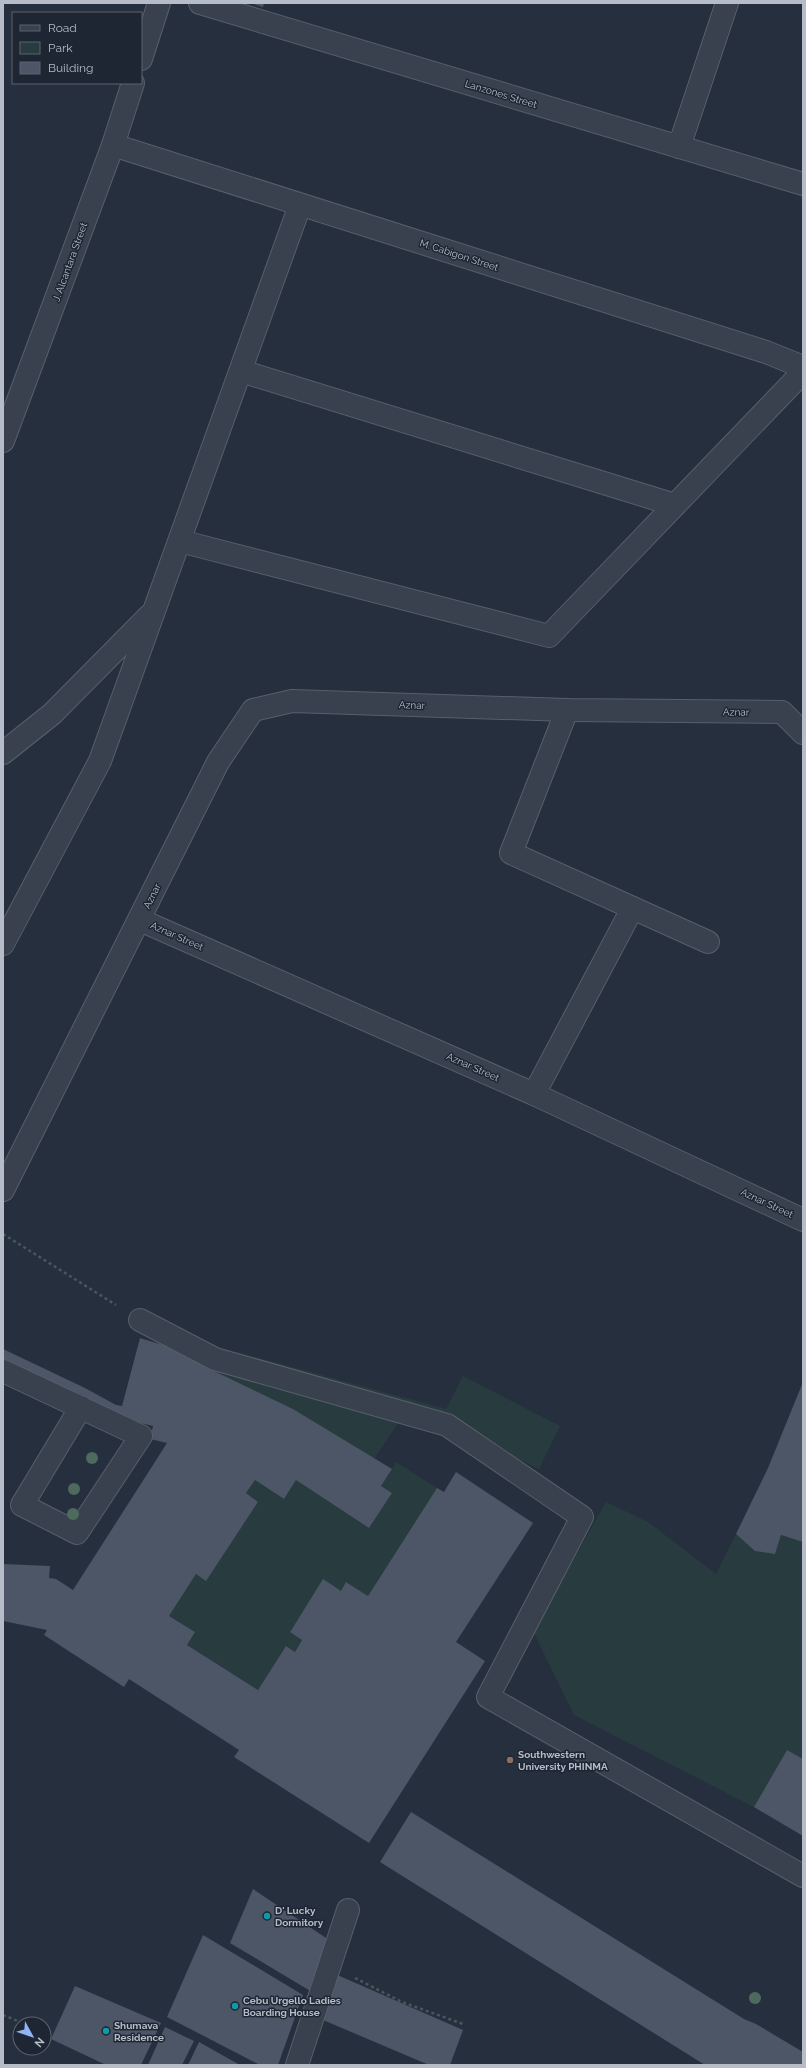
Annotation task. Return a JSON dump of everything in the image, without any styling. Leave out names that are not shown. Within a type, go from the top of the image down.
[{"type":"street","points":[[142,56],[159,3]]},
{"type":"street","name":"Lanzones Street","points":[[200,3],[678,148],[803,184]]},
{"type":"street","points":[[678,148],[727,3]]},
{"type":"street","name":"J. Alcantara Street","points":[[3,441],[113,145],[133,84]]},
{"type":"street","name":"M. Cabigon Street","points":[[113,145],[766,352],[803,367]]},
{"type":"street","points":[[3,944],[100,761],[300,205]]},
{"type":"street","points":[[241,371],[675,505]]},
{"type":"street","points":[[180,541],[549,636],[803,372]]},
{"type":"street","points":[[3,753],[52,714],[155,609]]},
{"type":"street","name":"Aznar","points":[[3,1190],[140,920],[218,762],[253,710],[292,702],[567,710],[782,712],[803,732]]},
{"type":"street","points":[[567,710],[511,853],[708,942]]},
{"type":"street","points":[[534,1094],[632,908]]},
{"type":"street","name":"Aznar Street","points":[[140,920],[534,1094],[803,1220]]},
{"type":"street","points":[[140,1320],[215,1358],[446,1425],[582,1517],[488,1697],[803,1876]]},
{"type":"street","points":[[3,1371],[81,1407],[141,1436],[77,1534],[22,1506],[81,1407]]},
{"type":"street","points":[[298,2065],[348,1910]]},
{"type":"path","points":[[3,1234],[140,1320]]},
{"type":"path","points":[[331,1962],[360,1981],[402,2002],[463,2024]]},
{"type":"green space","points":[[218,1347],[446,1409],[463,1376],[560,1426],[539,1469],[447,1425],[405,1413],[374,1459],[293,1409],[212,1370]]},
{"type":"green space","points":[[396,1462],[437,1488],[368,1596],[347,1582],[341,1591],[323,1580],[290,1631],[302,1640],[295,1652],[286,1646],[258,1690],[187,1645],[195,1632],[169,1616],[196,1574],[206,1580],[258,1502],[246,1493],[255,1480],[284,1499],[296,1480],[369,1528],[392,1493],[381,1486]]},
{"type":"green space","points":[[606,1502],[648,1522],[716,1574],[736,1534],[775,1553],[781,1535],[803,1542],[803,1759],[787,1750],[754,1807],[574,1715],[533,1631]]},
{"type":"building","points":[[251,3],[264,3],[263,7]]},
{"type":"building","points":[[140,1338],[215,1361],[212,1370],[293,1409],[392,1469],[381,1486],[392,1493],[369,1528],[296,1480],[284,1499],[255,1480],[246,1493],[258,1502],[206,1581],[196,1574],[169,1616],[195,1632],[187,1645],[258,1690],[286,1646],[295,1652],[302,1640],[290,1632],[323,1579],[341,1591],[346,1582],[368,1596],[437,1488],[444,1492],[456,1472],[533,1523],[456,1642],[485,1661],[369,1843],[234,1757],[239,1750],[129,1679],[124,1687],[44,1635],[47,1630],[3,1621],[3,1564],[50,1566],[49,1578],[56,1579],[73,1590],[167,1443],[150,1439],[153,1426],[119,1418],[82,1395],[3,1363],[3,1349],[85,1388],[116,1405],[122,1406]]},
{"type":"building","points":[[803,1382],[803,1542],[781,1535],[775,1554],[755,1551],[736,1534],[768,1468]]},
{"type":"building","points":[[787,1750],[803,1759],[803,1836],[754,1807]]},
{"type":"building","points":[[411,1812],[744,2019],[756,2024],[803,2052],[803,2065],[705,2065],[380,1862]]},
{"type":"building","name":"D' Lucky Dormitory","points":[[253,1889],[332,1942],[312,1992],[230,1943]]},
{"type":"building","name":"Cebu Urgello Ladies Boarding House","points":[[203,1935],[303,1995],[278,2065],[260,2065],[167,2017]]},
{"type":"building","points":[[335,1974],[463,2030],[450,2065],[429,2065],[323,2020]]},
{"type":"building","name":"Shumava Residence","points":[[75,1986],[161,2023],[141,2065],[106,2065],[52,2039]]},
{"type":"building","points":[[165,2027],[194,2041],[182,2065],[148,2065]]},
{"type":"building","points":[[199,2042],[240,2065],[188,2065]]},
{"type":"place","name":"Southwestern University PHINMA","points":[[510,1760]]},
{"type":"place","name":"D' Lucky Dormitory","points":[[267,1916]]},
{"type":"place","name":"Cebu Urgello Ladies Boarding House","points":[[235,2006]]},
{"type":"place","name":"Shumava Residence","points":[[106,2031]]}]
